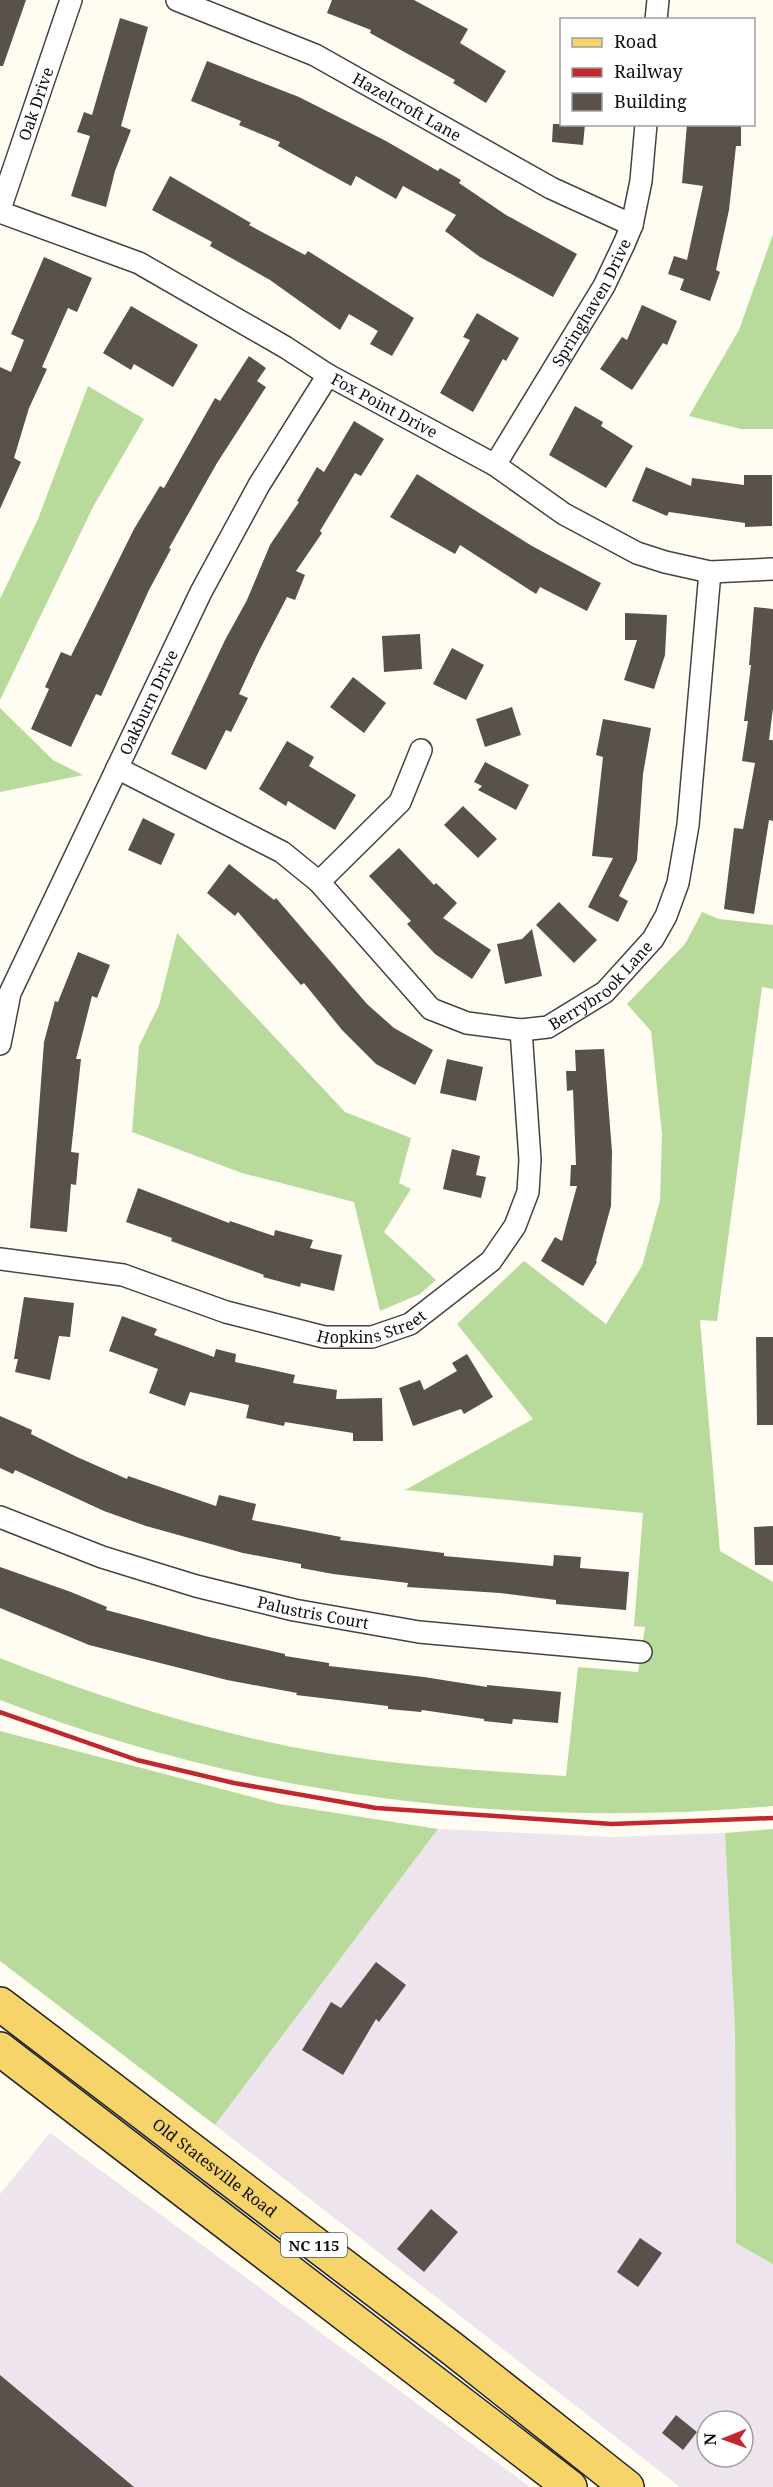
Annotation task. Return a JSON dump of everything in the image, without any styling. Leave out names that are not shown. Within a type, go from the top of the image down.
[{"type":"main road","name":"Old Statesville Road","points":[[0,2004],[454,2350],[627,2487]]},
{"type":"main road","name":"NC 115","points":[[0,2049],[570,2487]]},
{"type":"street","name":"Oak Drive","points":[[0,211],[71,0]]},
{"type":"street","name":"Hazelcroft Lane","points":[[177,0],[315,55],[551,188],[632,225]]},
{"type":"street","points":[[656,18],[658,0]]},
{"type":"street","name":"Springhaven Drive","points":[[495,465],[604,286],[632,225],[641,181],[646,126]]},
{"type":"street","name":"Fox Point Drive","points":[[0,211],[139,263],[285,347],[328,375],[495,465],[564,514],[605,537],[665,562],[710,572],[773,569]]},
{"type":"street","name":"Oakburn Drive","points":[[0,1044],[10,993],[201,592],[259,485],[328,375]]},
{"type":"street","name":"Berrybrook Lane","points":[[117,768],[282,852],[319,882],[430,1009],[467,1023],[521,1030],[548,1027],[605,992],[653,939],[666,916],[678,883],[688,825],[710,572]]},
{"type":"street","points":[[319,882],[400,802],[421,750]]},
{"type":"street","name":"Hopkins Street","points":[[0,1259],[123,1275],[226,1312],[324,1336],[372,1336],[410,1324],[491,1261],[515,1226],[525,1200],[528,1192],[530,1160],[521,1030]]},
{"type":"street","name":"Palustris Court","points":[[0,1517],[102,1557],[196,1586],[294,1610],[419,1632],[641,1652]]},
{"type":"shaded area","points":[[438,1829],[611,1837],[725,1833],[735,2032],[736,2243],[773,2264],[773,2487],[680,2487],[215,2125]]},
{"type":"shaded area","points":[[50,2133],[530,2487],[0,2487],[0,2194]]},
{"type":"green space","points":[[773,234],[773,429],[741,429],[689,416],[739,330]]},
{"type":"green space","points":[[88,386],[144,419],[93,507],[0,700],[0,599],[38,519]]},
{"type":"green space","points":[[0,708],[53,760],[83,775],[0,792]]},
{"type":"green space","points":[[702,912],[719,919],[773,925],[773,989],[762,987],[717,1321],[700,1320],[720,1551],[773,1582],[773,1806],[675,1812],[577,1813],[478,1808],[380,1798],[283,1782],[187,1760],[92,1733],[0,1700],[0,1658],[120,1702],[201,1726],[284,1745],[356,1758],[416,1765],[566,1776],[578,1667],[638,1672],[645,1627],[634,1626],[643,1513],[405,1490],[533,1419],[457,1324],[524,1261],[606,1324],[642,1266],[660,1200],[662,1134],[651,1031],[627,1004],[685,944]]},
{"type":"green space","points":[[177,933],[345,1112],[411,1138],[399,1183],[411,1189],[384,1232],[436,1280],[420,1294],[380,1311],[354,1202],[242,1173],[132,1132],[139,1046],[159,1005]]},
{"type":"green space","points":[[0,1731],[279,1804],[438,1829],[215,2125],[0,1961]]},
{"type":"green space","points":[[773,1829],[773,2264],[736,2243],[735,2032],[725,1833]]},
{"type":"building","points":[[0,0],[26,0],[3,66],[0,66]]},
{"type":"building","points":[[332,0],[414,0],[468,29],[460,43],[506,71],[486,103],[453,83],[455,80],[370,33],[371,30],[327,13]]},
{"type":"building","points":[[120,18],[148,27],[121,126],[131,130],[115,171],[106,207],[71,196],[90,136],[77,132],[84,112],[92,115]]},
{"type":"building","points":[[207,61],[299,97],[386,141],[438,171],[440,168],[461,180],[459,183],[506,215],[577,254],[553,297],[480,257],[445,231],[456,215],[403,186],[396,199],[356,176],[351,186],[278,146],[280,142],[239,125],[241,121],[191,101]]},
{"type":"building","points":[[553,124],[585,126],[583,145],[552,142]]},
{"type":"building","points":[[687,126],[741,126],[741,146],[736,146],[729,210],[716,270],[720,272],[710,301],[680,290],[684,279],[668,274],[674,256],[687,260],[703,186],[682,183]]},
{"type":"building","points":[[170,176],[251,223],[249,225],[305,255],[308,251],[414,318],[392,356],[370,344],[378,331],[349,314],[340,330],[270,280],[210,246],[212,242],[152,210]]},
{"type":"building","points":[[44,257],[92,278],[77,312],[68,308],[42,367],[47,369],[29,408],[14,458],[21,462],[0,509],[0,367],[11,372],[24,340],[11,334]]},
{"type":"building","points":[[642,305],[677,321],[667,345],[663,343],[632,390],[600,369],[622,337],[627,340]]},
{"type":"building","points":[[131,306],[198,345],[173,387],[134,364],[131,370],[103,353]]},
{"type":"building","points":[[477,313],[519,338],[506,361],[503,359],[473,412],[440,393],[470,340],[463,337]]},
{"type":"building","points":[[249,356],[266,368],[257,381],[266,387],[217,463],[169,548],[171,549],[149,590],[101,696],[96,694],[71,747],[31,729],[49,689],[45,687],[61,652],[71,656],[134,529],[160,486],[164,488],[215,398],[220,401]]},
{"type":"building","points":[[575,406],[603,422],[601,426],[633,446],[606,488],[549,455]]},
{"type":"building","points":[[354,421],[384,439],[361,476],[355,473],[320,531],[322,533],[296,571],[305,575],[295,600],[287,597],[259,651],[239,694],[248,698],[231,732],[226,730],[206,770],[171,754],[225,640],[247,600],[270,545],[299,502],[297,501],[317,467],[324,472]]},
{"type":"building","points":[[646,467],[691,486],[692,478],[744,485],[744,475],[772,475],[772,526],[745,527],[745,523],[669,512],[667,516],[632,501]]},
{"type":"building","points":[[417,474],[532,546],[601,583],[587,611],[540,587],[536,594],[460,545],[455,554],[390,517]]},
{"type":"building","points":[[754,607],[773,609],[773,708],[769,740],[773,740],[773,821],[769,820],[754,914],[724,909],[734,828],[743,829],[755,763],[742,761],[748,721],[744,721],[751,665],[749,665]]},
{"type":"building","points":[[625,613],[667,615],[665,655],[654,689],[624,680],[637,640],[625,640]]},
{"type":"building","points":[[420,634],[422,669],[384,672],[382,636]]},
{"type":"building","points":[[452,648],[484,665],[466,700],[433,684]]},
{"type":"building","points":[[353,677],[386,703],[364,733],[330,707]]},
{"type":"building","points":[[512,707],[521,735],[485,747],[476,719]]},
{"type":"building","points":[[603,719],[651,728],[643,774],[637,860],[619,896],[628,901],[618,922],[588,907],[613,858],[592,856],[603,757],[596,755]]},
{"type":"building","points":[[287,741],[314,757],[309,766],[356,795],[335,830],[288,801],[286,806],[259,789]]},
{"type":"building","points":[[485,762],[529,785],[516,810],[478,790],[482,786],[474,782]]},
{"type":"building","points":[[463,806],[497,839],[478,858],[444,825]]},
{"type":"building","points":[[143,818],[175,834],[161,865],[128,850]]},
{"type":"building","points":[[399,848],[434,885],[436,883],[457,903],[443,918],[491,950],[472,979],[435,954],[407,924],[411,921],[369,876]]},
{"type":"building","points":[[229,864],[274,900],[276,898],[367,1004],[394,1028],[433,1050],[415,1085],[376,1064],[342,1030],[304,983],[301,985],[238,912],[235,916],[207,893]]},
{"type":"building","points":[[559,902],[597,940],[574,963],[536,925]]},
{"type":"building","points":[[532,929],[542,976],[505,984],[497,944],[522,939]]},
{"type":"building","points":[[78,952],[110,965],[97,998],[92,996],[76,1059],[81,1059],[71,1152],[79,1153],[76,1185],[71,1184],[67,1232],[30,1228],[44,1042],[55,1001],[58,1002]]},
{"type":"building","points":[[604,1049],[612,1152],[611,1206],[597,1262],[583,1286],[541,1261],[555,1237],[562,1241],[577,1186],[570,1186],[571,1165],[576,1165],[573,1090],[567,1091],[566,1071],[576,1071],[575,1050]]},
{"type":"building","points":[[447,1059],[483,1067],[476,1101],[440,1093]]},
{"type":"building","points":[[452,1149],[480,1156],[476,1175],[486,1177],[481,1198],[443,1189]]},
{"type":"building","points":[[138,1188],[229,1223],[230,1221],[274,1236],[275,1230],[313,1240],[310,1248],[342,1255],[334,1291],[301,1283],[300,1287],[263,1277],[264,1275],[171,1241],[172,1238],[126,1222]]},
{"type":"building","points":[[24,1297],[74,1303],[70,1337],[59,1336],[50,1380],[15,1372],[18,1359],[14,1359]]},
{"type":"building","points":[[122,1316],[157,1329],[154,1335],[214,1357],[216,1349],[236,1354],[235,1362],[295,1375],[293,1383],[337,1390],[336,1399],[382,1398],[383,1441],[353,1441],[353,1433],[285,1422],[284,1426],[246,1418],[249,1405],[190,1392],[185,1406],[149,1393],[158,1369],[109,1351]]},
{"type":"building","points":[[756,1337],[773,1337],[773,1425],[757,1425]]},
{"type":"building","points":[[467,1354],[493,1397],[464,1414],[461,1409],[413,1426],[399,1388],[420,1380],[424,1390],[457,1371],[452,1363]]},
{"type":"building","points":[[0,1416],[32,1430],[31,1434],[77,1457],[127,1479],[128,1476],[216,1506],[219,1495],[256,1504],[252,1520],[341,1537],[340,1540],[444,1553],[444,1556],[553,1566],[554,1555],[581,1557],[580,1568],[629,1572],[626,1610],[556,1604],[556,1600],[500,1593],[407,1587],[408,1583],[301,1568],[301,1564],[243,1553],[146,1526],[104,1511],[15,1470],[13,1474],[0,1468]]},
{"type":"building","points":[[773,1526],[773,1565],[755,1565],[754,1527]]},
{"type":"building","points":[[0,1567],[71,1592],[107,1607],[106,1610],[285,1654],[285,1656],[329,1663],[329,1666],[487,1687],[487,1685],[561,1692],[558,1723],[513,1719],[512,1724],[422,1710],[421,1712],[388,1709],[388,1706],[296,1695],[297,1693],[227,1680],[89,1645],[0,1608]]},
{"type":"building","points":[[376,1962],[406,1985],[379,2022],[376,2019],[343,2075],[302,2050],[331,2002],[341,2008]]},
{"type":"building","points":[[431,2209],[458,2232],[424,2272],[397,2249]]},
{"type":"building","points":[[640,2238],[662,2253],[638,2287],[617,2272]]},
{"type":"building","points":[[0,2375],[134,2487],[0,2487]]},
{"type":"building","points":[[676,2415],[695,2430],[695,2435],[683,2450],[662,2433]]},
{"type":"railway","points":[[0,1712],[137,1760],[234,1783],[376,1808],[612,1824],[773,1818]]}]
